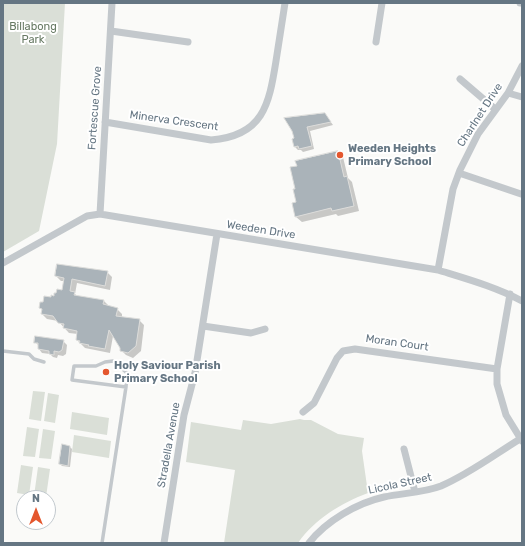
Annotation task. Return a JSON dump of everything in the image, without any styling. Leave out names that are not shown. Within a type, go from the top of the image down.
[{"type":"street","name":"Fortescue Grove","points":[[100,214],[112,3]]},
{"type":"street","name":"Minerva Crescent","points":[[105,122],[211,140],[225,139],[247,129],[257,121],[268,102],[272,86],[285,3]]},
{"type":"street","points":[[376,42],[382,3]]},
{"type":"street","points":[[111,31],[188,42]]},
{"type":"street","name":"Charlnet Drive","points":[[438,270],[453,189],[459,173],[478,134],[508,92],[522,66]]},
{"type":"street","points":[[460,79],[495,109]]},
{"type":"street","points":[[508,92],[522,97]]},
{"type":"street","points":[[459,173],[522,194]]},
{"type":"street","name":"Weeden Drive","points":[[3,263],[87,216],[100,214],[438,270],[478,282],[510,294],[522,301]]},
{"type":"street","name":"Stradella Avenue","points":[[164,543],[184,415],[195,373],[217,234]]},
{"type":"street","points":[[510,294],[497,368],[498,384],[506,415],[521,440]]},
{"type":"street","points":[[203,326],[251,333],[265,329]]},
{"type":"street","name":"Moran Court","points":[[303,412],[314,403],[336,358],[343,352],[355,348],[497,368]]},
{"type":"street","name":"Licola Street","points":[[309,543],[324,527],[338,517],[363,504],[383,497],[440,486],[459,478],[521,440]]},
{"type":"street","points":[[404,449],[415,492]]},
{"type":"lane","points":[[3,351],[29,354],[34,360],[44,362]]},
{"type":"lane","points":[[102,543],[126,387],[127,373],[114,361],[105,362],[96,366],[74,366],[72,380],[126,387]]},
{"type":"green space","name":"Billabong Park","points":[[3,3],[65,3],[57,144],[39,231],[3,252]]},
{"type":"green space","points":[[33,391],[45,392],[41,421],[29,419]]},
{"type":"green space","points":[[48,393],[59,395],[55,423],[44,421]]},
{"type":"green space","points":[[72,412],[109,418],[107,435],[70,429]]},
{"type":"green space","points":[[300,419],[311,420],[338,434],[364,438],[362,451],[368,493],[338,507],[320,519],[298,543],[224,543],[235,470],[186,462],[191,422],[241,430],[243,420],[271,424]]},
{"type":"green space","points":[[27,427],[39,429],[35,457],[23,456]]},
{"type":"green space","points":[[43,429],[55,431],[51,459],[39,458]]},
{"type":"green space","points":[[74,435],[111,441],[109,458],[72,452]]},
{"type":"green space","points":[[21,465],[33,467],[30,490],[17,490]]},
{"type":"green space","points":[[38,467],[50,469],[47,490],[35,490]]},
{"type":"building","points":[[325,113],[331,122],[307,127],[312,146],[299,149],[298,146],[294,147],[292,131],[284,118]]},
{"type":"building","points":[[338,151],[344,177],[347,176],[354,206],[332,211],[331,208],[295,217],[292,203],[296,202],[293,189],[295,189],[290,167],[297,166],[295,161]]},
{"type":"building","points":[[57,264],[108,271],[105,286],[72,279],[70,291],[75,292],[74,295],[104,300],[103,304],[118,308],[116,316],[140,319],[136,346],[128,353],[120,351],[120,348],[109,330],[105,349],[79,343],[80,341],[76,340],[77,331],[63,328],[64,324],[58,323],[53,316],[41,314],[42,309],[39,308],[40,302],[43,302],[44,296],[54,296],[57,289],[62,290],[64,278],[55,276]]},
{"type":"building","points":[[35,336],[64,340],[62,350],[59,352],[54,351],[54,355],[49,354],[49,351],[38,349],[38,343],[34,343]]},
{"type":"building","points":[[62,444],[70,446],[68,466],[59,464]]},
{"type":"place","name":"Weeden Heights Primary School","points":[[340,155]]},
{"type":"place","name":"Holy Saviour Parish Primary School","points":[[106,372]]}]
